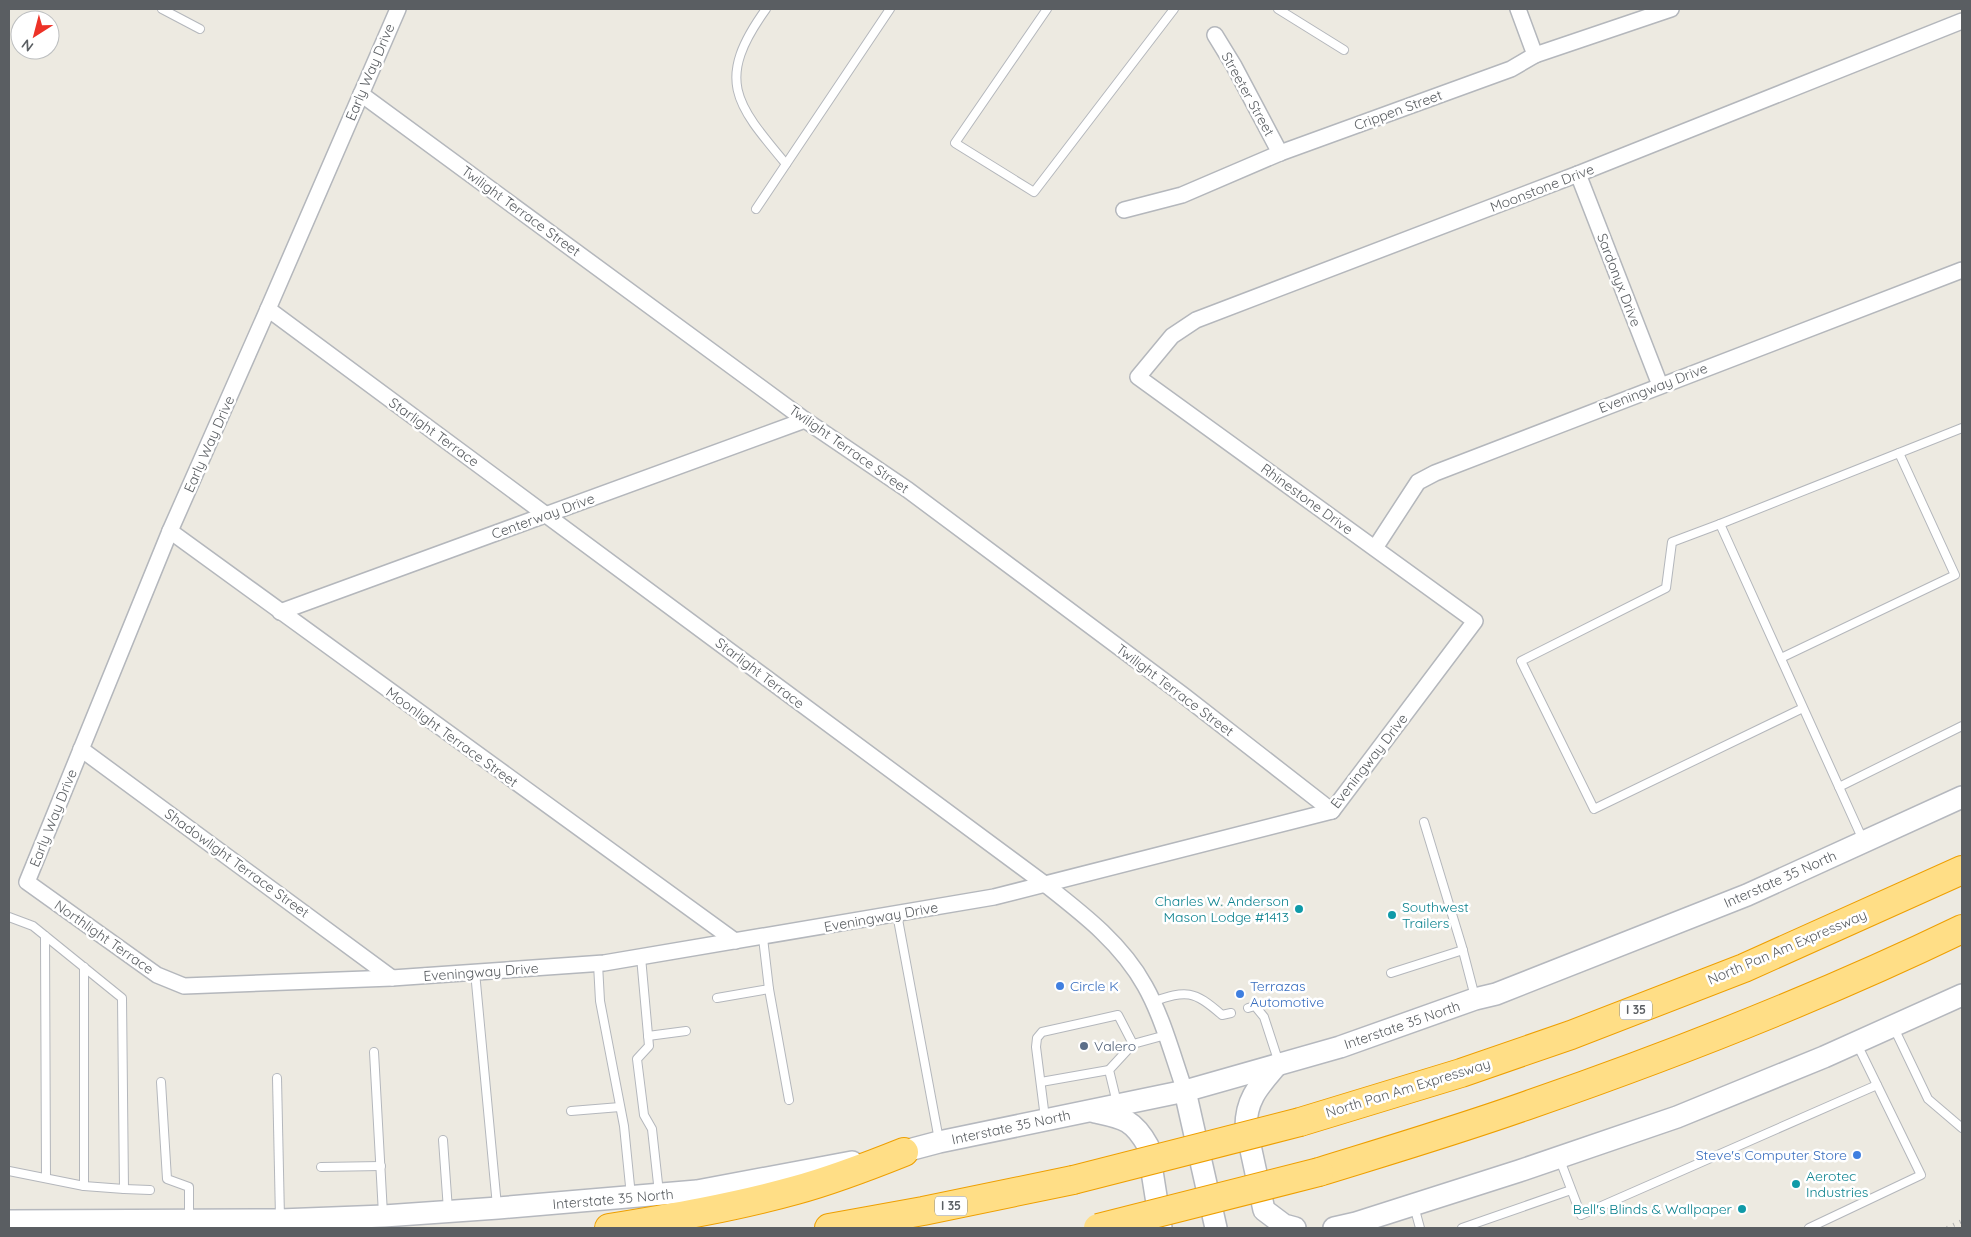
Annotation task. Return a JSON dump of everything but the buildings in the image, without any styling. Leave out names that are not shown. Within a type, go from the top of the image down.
[{"type":"highway","name":"North Pan Am Expressway","points":[[829,1228],[1073,1180],[1300,1122],[1461,1073],[1571,1034],[1744,968],[1962,870]]},
{"type":"highway","points":[[1098,1228],[1319,1172],[1531,1105],[1664,1056],[1819,994],[1962,928]]},
{"type":"highway","points":[[609,1228],[742,1204],[797,1190],[904,1152]]},
{"type":"main road","name":"Interstate 35 North","points":[[9,1221],[280,1220],[384,1216],[631,1198],[697,1191],[904,1152],[939,1142],[1185,1091],[1340,1047],[1475,999],[1496,994],[1746,895],[1962,797]]},
{"type":"main road","points":[[1346,1227],[1560,1158],[1677,1117],[1962,995]]},
{"type":"main road","points":[[1278,1066],[1249,1102],[1246,1114],[1246,1127],[1264,1210],[1284,1225],[1295,1228]]},
{"type":"main road","points":[[1185,1091],[1216,1228]]},
{"type":"main road","points":[[1089,1111],[1114,1116],[1131,1123],[1141,1134],[1148,1146],[1161,1228]]},
{"type":"street","name":"Early Way Drive","points":[[27,882],[170,531],[398,9]]},
{"type":"street","points":[[1518,9],[1535,55]]},
{"type":"street","name":"Crippen Street","points":[[1124,210],[1182,195],[1280,153],[1511,69],[1535,55],[1671,9]]},
{"type":"street","name":"Moonstone Drive","points":[[1138,378],[1172,336],[1196,320],[1578,174],[1962,22]]},
{"type":"street","name":"Streeter Street","points":[[1214,36],[1234,66],[1280,153]]},
{"type":"street","name":"Twilight Terrace Street","points":[[361,94],[806,420],[932,508],[1184,695],[1332,811]]},
{"type":"street","name":"Sardonyx Drive","points":[[1578,174],[1660,385]]},
{"type":"street","name":"Eveningway Drive","points":[[1375,548],[1418,482],[1435,473],[1962,270]]},
{"type":"street","name":"Starlight Terrace","points":[[268,309],[1092,921],[1126,958],[1145,986],[1166,1035],[1185,1091]]},
{"type":"street","name":"Rhinestone Drive","points":[[1138,378],[1475,620]]},
{"type":"street","name":"Centerway Drive","points":[[280,612],[806,420]]},
{"type":"street","name":"Moonlight Terrace Street","points":[[170,531],[734,941]]},
{"type":"street","name":"Eveningway Drive","points":[[184,986],[392,978],[598,964],[734,941],[763,938],[994,897],[1332,811],[1475,620]]},
{"type":"street","name":"Shadowlight Terrace Street","points":[[81,749],[392,978]]},
{"type":"street","name":"Northlight Terrace","points":[[27,882],[157,975],[184,986]]},
{"type":"lane","points":[[162,9],[200,29]]},
{"type":"lane","points":[[766,9],[749,33],[739,57],[735,79],[741,103],[755,126],[786,164]]},
{"type":"lane","points":[[756,209],[890,9]]},
{"type":"lane","points":[[1047,9],[954,143],[1034,192],[1174,9]]},
{"type":"lane","points":[[1278,9],[1344,50]]},
{"type":"lane","points":[[1803,708],[1594,809],[1521,661],[1666,588],[1672,542],[1962,428]]},
{"type":"lane","points":[[1781,658],[1958,573],[1899,453]]},
{"type":"lane","points":[[1720,524],[1864,842]]},
{"type":"lane","points":[[1839,787],[1962,726]]},
{"type":"lane","points":[[1424,822],[1463,950],[1475,999]]},
{"type":"lane","points":[[898,914],[939,1142]]},
{"type":"lane","points":[[9,917],[33,926],[122,998],[124,1189]]},
{"type":"lane","points":[[46,936],[46,1178]]},
{"type":"lane","points":[[763,938],[769,989],[789,1100]]},
{"type":"lane","points":[[1391,973],[1463,950]]},
{"type":"lane","points":[[641,957],[649,1046],[638,1059],[644,1115],[652,1129],[660,1195]]},
{"type":"lane","points":[[598,964],[600,1001],[624,1126],[631,1198]]},
{"type":"lane","points":[[84,967],[84,1186]]},
{"type":"lane","points":[[475,972],[498,1208]]},
{"type":"lane","points":[[717,998],[769,989]]},
{"type":"lane","points":[[1152,1002],[1178,993],[1192,995],[1209,1004],[1222,1015],[1231,1012]]},
{"type":"lane","points":[[1248,1008],[1256,1006],[1264,1017],[1278,1066]]},
{"type":"lane","points":[[1045,1120],[1037,1038],[1042,1032],[1118,1015],[1133,1044]]},
{"type":"lane","points":[[1893,1026],[1928,1099],[1962,1128]]},
{"type":"lane","points":[[648,1036],[686,1031]]},
{"type":"lane","points":[[1041,1082],[1109,1070],[1133,1044],[1166,1035]]},
{"type":"lane","points":[[1809,1228],[1921,1175],[1856,1042]]},
{"type":"lane","points":[[374,1052],[384,1216]]},
{"type":"lane","points":[[1109,1070],[1117,1105]]},
{"type":"lane","points":[[277,1078],[280,1220]]},
{"type":"lane","points":[[161,1082],[167,1179],[190,1187],[189,1221]]},
{"type":"lane","points":[[1560,1158],[1581,1215],[1877,1085]]},
{"type":"lane","points":[[571,1111],[620,1107]]},
{"type":"lane","points":[[443,1140],[448,1212]]},
{"type":"lane","points":[[321,1167],[381,1166]]},
{"type":"lane","points":[[9,1171],[84,1186],[150,1190]]},
{"type":"lane","points":[[1462,1228],[1571,1190]]},
{"type":"lane","points":[[1413,1205],[1420,1228]]},
{"type":"railway","points":[[1947,1228],[1962,1221]]},
{"type":"place","name":"Charles W. Anderson Mason Lodge #1413","points":[[1299,909]]},
{"type":"place","name":"Southwest Trailers","points":[[1392,915]]},
{"type":"place","name":"Circle K","points":[[1060,986]]},
{"type":"place","name":"Terrazas Automotive","points":[[1240,994]]},
{"type":"place","name":"Valero","points":[[1084,1046]]},
{"type":"place","name":"Steve's Computer Store","points":[[1857,1155]]},
{"type":"place","name":"Aerotec Industries","points":[[1796,1184]]},
{"type":"place","name":"Bell's Blinds & Wallpaper","points":[[1742,1209]]}]
